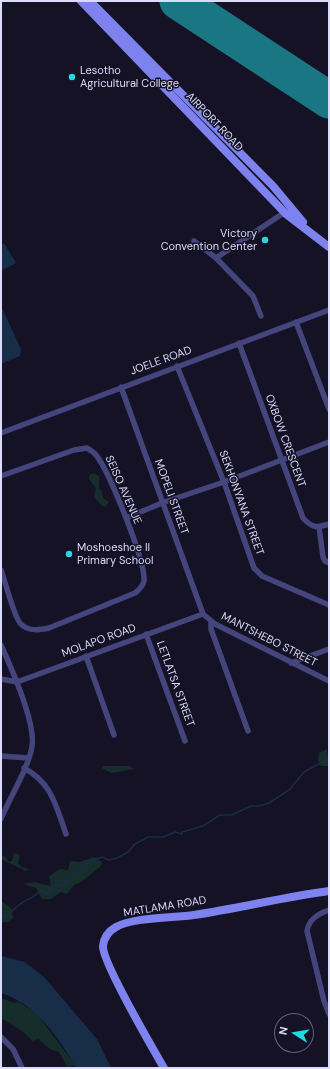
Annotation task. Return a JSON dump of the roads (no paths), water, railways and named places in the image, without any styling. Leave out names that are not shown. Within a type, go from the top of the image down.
[{"type":"main road","name":"AIRPORT ROAD","points":[[81,1],[285,212],[329,247]]},
{"type":"main road","name":"AIRPORT ROAD","points":[[90,1],[273,186],[290,208],[317,237]]},
{"type":"main road","name":"MATLAMA ROAD","points":[[164,1068],[124,994],[103,950],[105,938],[110,931],[117,926],[134,922],[196,914],[329,891]]},
{"type":"street","points":[[216,258],[285,212]]},
{"type":"street","points":[[194,241],[216,258],[253,296],[261,316]]},
{"type":"street","name":"JOELE ROAD","points":[[1,433],[329,310]]},
{"type":"street","points":[[296,322],[329,409]]},
{"type":"street","name":"OXBOW CRESCENT","points":[[239,343],[302,518],[309,524],[319,528]]},
{"type":"street","name":"SEKHONYANA STREET","points":[[177,366],[224,482],[235,517],[257,573],[329,605]]},
{"type":"street","name":"MOPELI STREET","points":[[121,387],[162,503],[204,614]]},
{"type":"street","points":[[126,518],[162,503],[224,482],[329,442]]},
{"type":"street","name":"SEISO AVENUE","points":[[1,476],[74,450],[87,448],[96,454],[104,468],[126,518],[144,571],[142,587],[135,593],[49,628],[36,631],[27,628],[19,622],[1,570]]},
{"type":"street","points":[[329,524],[319,528],[323,558],[329,563]]},
{"type":"street","name":"MANTSHEBO STREET","points":[[204,614],[212,622],[329,681]]},
{"type":"street","name":"MOLAPO ROAD","points":[[17,682],[204,614]]},
{"type":"street","points":[[212,622],[211,629],[248,731]]},
{"type":"street","name":"LETLATSA STREET","points":[[146,634],[185,741]]},
{"type":"street","points":[[1,645],[17,682],[32,734],[33,744],[24,768],[2,816]]},
{"type":"street","points":[[291,663],[329,649]]},
{"type":"street","points":[[86,656],[114,736]]},
{"type":"street","points":[[1,679],[17,682]]},
{"type":"street","points":[[1,756],[28,758]]},
{"type":"street","points":[[24,768],[48,787],[66,834]]},
{"type":"street","points":[[329,910],[318,914],[308,923],[307,931],[324,1001],[329,1014]]},
{"type":"street","points":[[1,1037],[13,1049],[22,1068]]},
{"type":"water","points":[[4,243],[16,263],[1,271],[1,245]]},
{"type":"water","points":[[1,306],[21,349],[20,356],[1,364]]},
{"type":"water","points":[[1,956],[25,962],[44,977],[97,1039],[111,1068],[76,1068],[54,1034],[35,1013],[25,1005],[1,993]]},
{"type":"waterway","points":[[1,919],[41,890],[47,894],[53,885],[63,885],[86,864],[96,859],[102,857],[109,860],[117,858],[128,852],[135,844],[148,837],[163,837],[175,832],[182,834],[182,832],[203,826],[220,815],[232,815],[251,806],[259,806],[269,803],[289,790],[304,772],[326,760],[329,761]]},
{"type":"place","name":"Lesotho Agricultural College","points":[[72,77]]},
{"type":"place","name":"Victory Convention Center","points":[[265,240]]},
{"type":"place","name":"Moshoeshoe II Primary School","points":[[69,554]]}]
